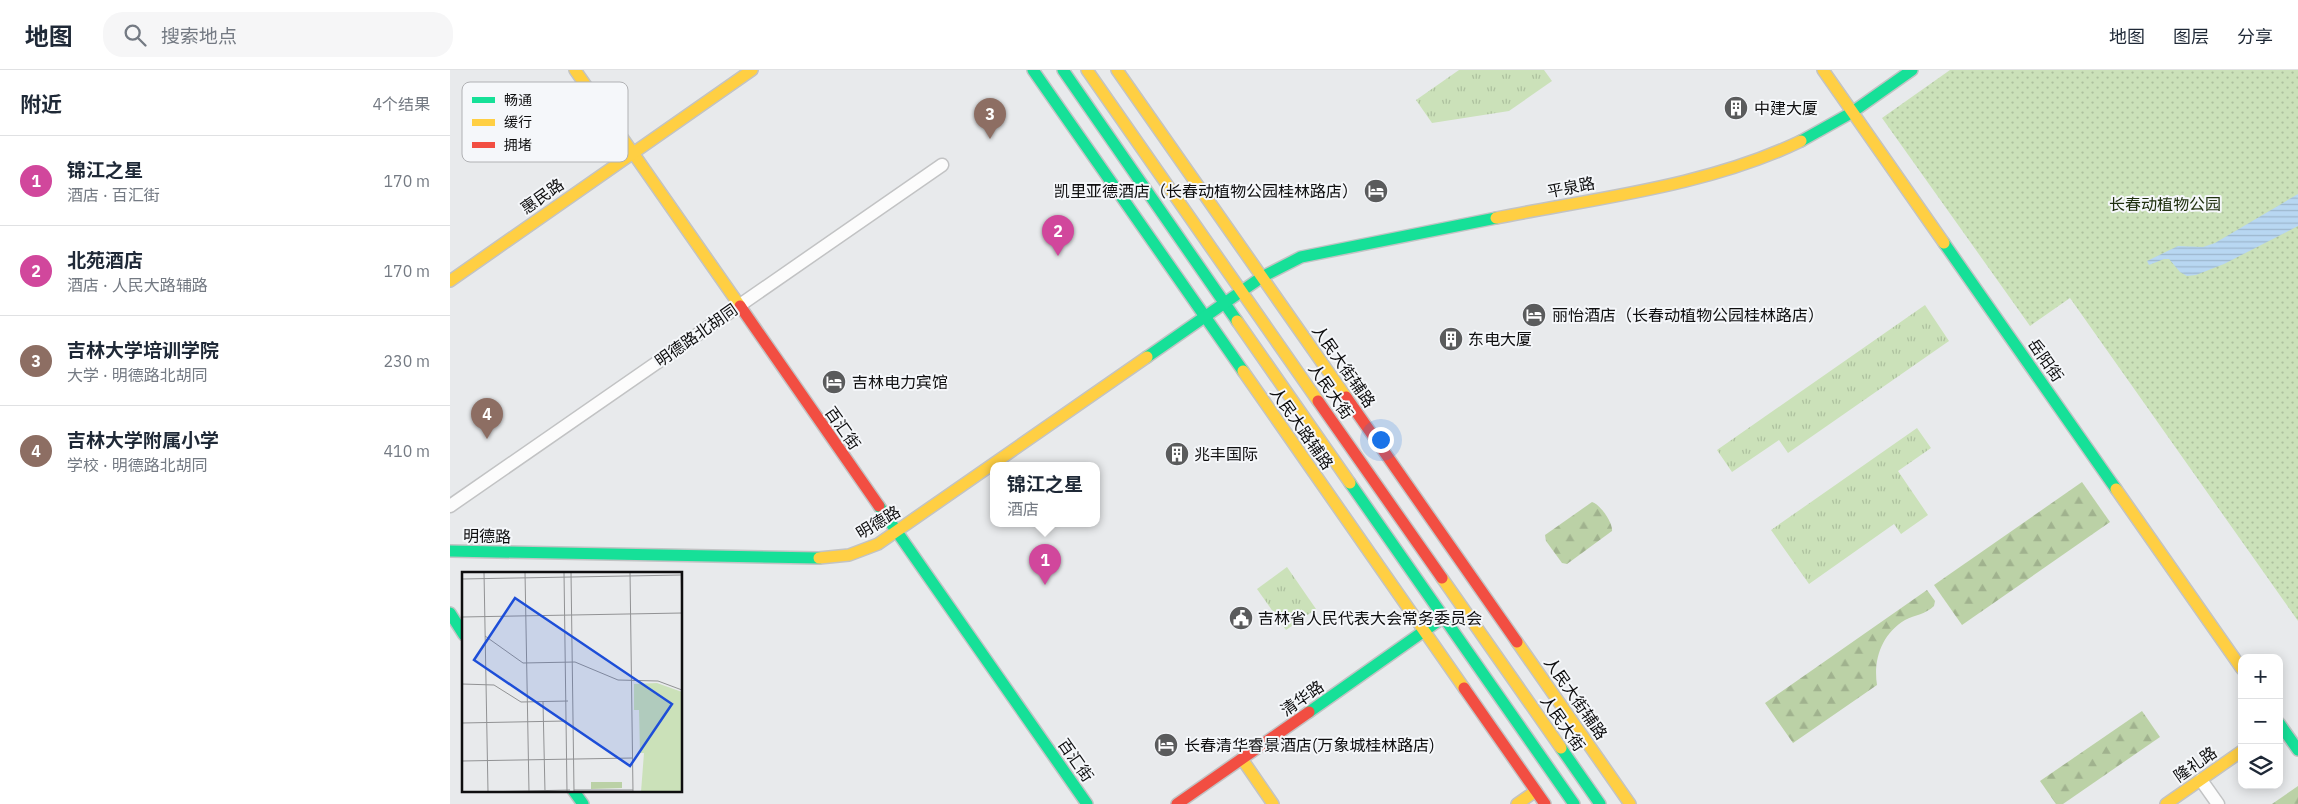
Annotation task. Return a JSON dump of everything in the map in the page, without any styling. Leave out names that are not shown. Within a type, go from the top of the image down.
[{"type":"street","name":"百汇街","points":[[574,70],[583,82]]},
{"type":"street","name":"惠民路","points":[[628,156],[752,70]]},
{"type":"street","name":"人民大路辅路","points":[[1033,70],[1545,804]]},
{"type":"street","points":[[1063,70],[1574,804]]},
{"type":"street","name":"人民大街","points":[[1088,70],[1600,804]]},
{"type":"street","name":"人民大街辅路","points":[[1117,70],[1630,804]]},
{"type":"street","name":"岳阳街","points":[[1823,70],[2238,663]]},
{"type":"street","name":"平泉路","points":[[1225,303],[1262,277],[1301,257],[1690,180],[1730,169],[1830,127],[1912,70]]},
{"type":"street","name":"百汇街","points":[[628,146],[1087,804]]},
{"type":"street","name":"惠民路","points":[[450,280],[620,162]]},
{"type":"street","name":"明德路北胡同","points":[[450,506],[942,165]]},
{"type":"street","name":"明德路","points":[[997,462],[1225,303]]},
{"type":"street","name":"明德路","points":[[450,551],[826,558],[864,551],[896,532],[990,467]]},
{"type":"street","points":[[450,613],[462,632]]},
{"type":"street","name":"清华路","points":[[1177,804],[1444,618]]},
{"type":"street","points":[[2283,728],[2298,750]]},
{"type":"street","name":"隆礼路","points":[[2166,804],[2238,754]]},
{"type":"street","points":[[1242,759],[1273,804]]},
{"type":"street","points":[[2201,780],[2218,804]]},
{"type":"street","points":[[1517,804],[1536,791]]},
{"type":"street","points":[[574,792],[583,804]]},
{"type":"green space","points":[[1459,70],[1544,70],[1552,81],[1509,111],[1432,123],[1416,100]]},
{"type":"green space","name":"长春动植物公园","points":[[1950,70],[2298,70],[2298,621],[2070,298],[2030,326],[1882,118]]},
{"type":"green space","points":[[1925,305],[1949,341],[1788,453],[1779,440],[1732,472],[1717,450]]},
{"type":"green space","points":[[1917,428],[1931,448],[1898,471],[1928,515],[1901,534],[1894,524],[1809,584],[1771,530]]},
{"type":"green space","points":[[2082,482],[2110,522],[1962,625],[1934,585]]},
{"type":"green space","points":[[1592,502],[1599,506],[1605,514],[1612,531],[1567,564],[1562,563],[1546,541],[1545,535]]},
{"type":"green space","points":[[1287,567],[1316,609],[1286,630],[1257,589]]},
{"type":"green space","points":[[1927,590],[1935,601],[1934,606],[1924,613],[1905,620],[1890,632],[1885,640],[1876,666],[1877,685],[1793,743],[1765,703]]},
{"type":"green space","points":[[2142,711],[2160,737],[2063,804],[2056,804],[2040,781]]},
{"type":"green space","points":[[2298,786],[2298,804],[2272,804]]},
{"type":"water","points":[[2298,194],[2298,226],[2224,264],[2196,275],[2187,276],[2180,272],[2169,259],[2149,265],[2147,261],[2178,246],[2203,247],[2215,243]]},
{"type":"traffic: fast","points":[[1033,70],[1243,371]]},
{"type":"traffic: fast","points":[[1063,70],[1237,321]]},
{"type":"traffic: fast","points":[[1801,141],[1851,113],[1912,70]]},
{"type":"traffic: fast","points":[[1147,357],[1262,277],[1301,257],[1496,218]]},
{"type":"traffic: fast","points":[[1944,243],[2116,489]]},
{"type":"traffic: fast","points":[[1350,483],[1574,804]]},
{"type":"traffic: fast","points":[[879,506],[1087,804]]},
{"type":"traffic: fast","points":[[450,551],[819,558]]},
{"type":"traffic: fast","points":[[450,613],[462,632]]},
{"type":"traffic: fast","points":[[1309,712],[1444,617]]},
{"type":"traffic: fast","points":[[2283,729],[2298,750]]},
{"type":"traffic: fast","points":[[1561,748],[1600,804]]},
{"type":"traffic: fast","points":[[574,792],[583,804]]},
{"type":"traffic: slow","points":[[575,70],[583,82]]},
{"type":"traffic: slow","points":[[628,157],[752,70]]},
{"type":"traffic: slow","points":[[1087,70],[1318,401]]},
{"type":"traffic: slow","points":[[1117,70],[1346,397]]},
{"type":"traffic: slow","points":[[1823,70],[1944,243]]},
{"type":"traffic: slow","points":[[1496,218],[1612,197],[1690,180],[1728,169],[1801,141]]},
{"type":"traffic: slow","points":[[628,146],[740,306]]},
{"type":"traffic: slow","points":[[450,281],[620,162]]},
{"type":"traffic: slow","points":[[1237,321],[1350,483]]},
{"type":"traffic: slow","points":[[996,462],[1147,357]]},
{"type":"traffic: slow","points":[[1243,371],[1464,688]]},
{"type":"traffic: slow","points":[[819,558],[849,555],[878,544],[990,466]]},
{"type":"traffic: slow","points":[[2116,489],[2238,663]]},
{"type":"traffic: slow","points":[[1442,578],[1561,748]]},
{"type":"traffic: slow","points":[[1517,642],[1630,804]]},
{"type":"traffic: slow","points":[[2166,804],[2238,754]]},
{"type":"traffic: slow","points":[[1242,759],[1273,804]]},
{"type":"traffic: slow","points":[[1517,804],[1536,791]]},
{"type":"traffic: jam","points":[[740,306],[879,506]]},
{"type":"traffic: jam","points":[[1346,397],[1517,642]]},
{"type":"traffic: jam","points":[[1318,401],[1442,578]]},
{"type":"traffic: jam","points":[[1464,688],[1545,804]]},
{"type":"traffic: jam","points":[[1177,804],[1309,712]]},
{"type":"place","name":"中建大厦","points":[[1736,108]]},
{"type":"place","name":"吉林大学培训学院","points":[[990,139]]},
{"type":"place","name":"凯里亚德酒店（长春动植物公园桂林路店）","points":[[1376,191]]},
{"type":"place","name":"北苑酒店","points":[[1058,256]]},
{"type":"place","name":"丽怡酒店（长春动植物公园桂林路店）","points":[[1534,315]]},
{"type":"place","name":"东电大厦","points":[[1451,339]]},
{"type":"place","name":"吉林电力宾馆","points":[[834,382]]},
{"type":"place","name":"吉林大学附属小学","points":[[487,439]]},
{"type":"place","name":"兆丰国际","points":[[1177,454]]},
{"type":"place","name":"锦江之星","points":[[1045,585]]},
{"type":"place","name":"吉林省人民代表大会常务委员会","points":[[1241,618]]},
{"type":"place","name":"长春清华睿景酒店(万象城桂林路店)","points":[[1166,745]]}]
